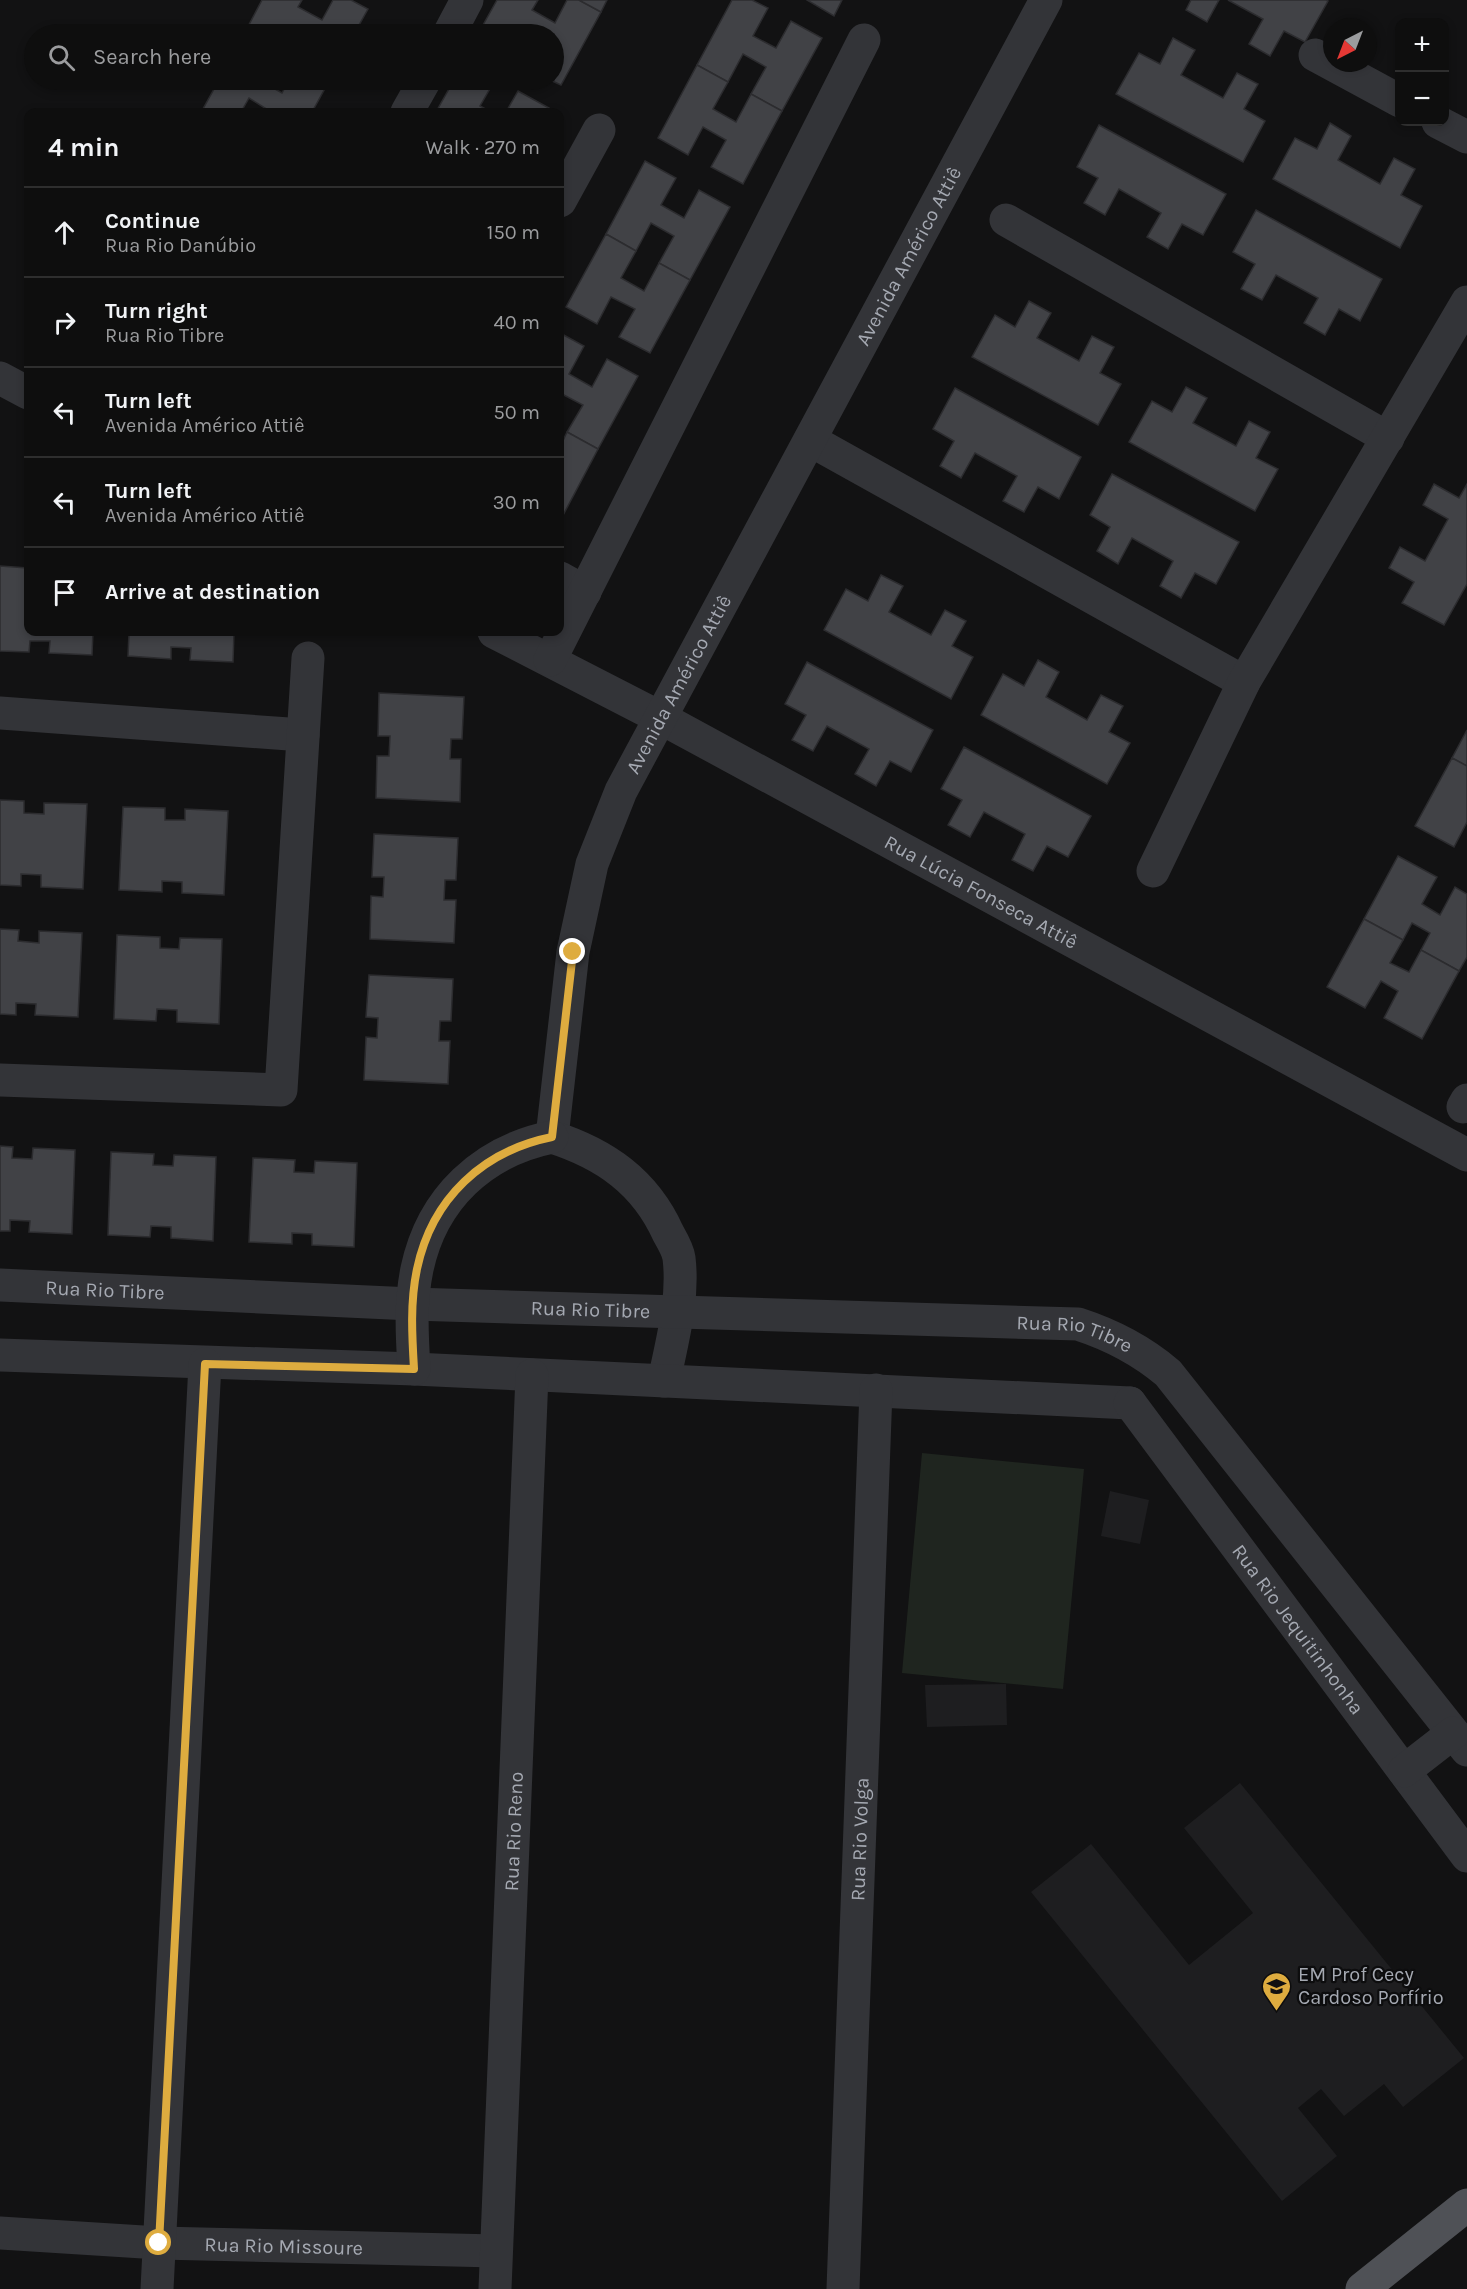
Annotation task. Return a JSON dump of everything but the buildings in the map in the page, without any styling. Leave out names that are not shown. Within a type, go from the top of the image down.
[{"type":"main road","points":[[1362,2289],[1467,2205]]},
{"type":"street","points":[[454,24],[467,0]]},
{"type":"street","name":"Avenida Américo Attiê","points":[[552,1137],[573,952],[592,864],[621,791],[1046,0]]},
{"type":"street","points":[[564,612],[572,585],[864,40]]},
{"type":"street","points":[[1315,55],[1395,97]]},
{"type":"street","points":[[409,108],[419,90]]},
{"type":"street","points":[[1446,126],[1467,137]]},
{"type":"street","points":[[564,194],[599,130]]},
{"type":"street","points":[[1006,220],[1388,438]]},
{"type":"street","points":[[1153,871],[1244,682],[1467,302]]},
{"type":"street","points":[[0,378],[24,391]]},
{"type":"street","points":[[810,440],[1244,682]]},
{"type":"street","name":"Rua Lúcia Fonseca Attiê","points":[[502,636],[659,717],[1467,1155]]},
{"type":"street","points":[[550,660],[557,636]]},
{"type":"street","points":[[0,1080],[281,1090],[308,658]]},
{"type":"street","points":[[0,714],[303,735]]},
{"type":"street","points":[[414,1369],[412,1304],[417,1268],[432,1226],[454,1193],[472,1172],[491,1158],[524,1143],[552,1137],[579,1146],[608,1160],[635,1182],[659,1212],[679,1256],[678,1311],[664,1381]]},
{"type":"street","name":"Rua Rio Tibre","points":[[0,1285],[412,1304],[1078,1324],[1107,1334],[1147,1355],[1168,1373]]},
{"type":"street","points":[[0,1355],[205,1364],[414,1369],[1131,1403],[1168,1373],[1460,1742],[1404,1771]]},
{"type":"street","points":[[157,2289],[205,1364]]},
{"type":"street","name":"Rua Rio Reno","points":[[495,2289],[532,1375]]},
{"type":"street","name":"Rua Rio Volga","points":[[843,2289],[876,1390]]},
{"type":"street","name":"Rua Rio Jequitinhonha","points":[[1131,1403],[1467,1856]]},
{"type":"street","name":"Rua Rio Missoure","points":[[0,2233],[159,2243],[496,2251]]},
{"type":"shaded area","points":[[922,1453],[1084,1469],[1063,1689],[902,1673]]},
{"type":"shaded area","points":[[1110,1491],[1149,1500],[1140,1544],[1101,1536]]},
{"type":"shaded area","points":[[1006,1684],[1007,1725],[927,1727],[925,1685]]},
{"type":"shaded area","name":"EM Prof Cecy Cardoso Porfírio","points":[[1240,1783],[1464,2058],[1403,2107],[1384,2084],[1344,2116],[1321,2089],[1298,2108],[1337,2156],[1282,2201],[1031,1892],[1091,1844],[1189,1965],[1253,1913],[1184,1828]]},
{"type":"place","name":"EM Prof Cecy Cardoso Porfírio","points":[[1277,2012]]},
{"type":"route","points":[[159,2243],[205,1364],[414,1369],[412,1304],[417,1268],[432,1226],[454,1193],[472,1172],[491,1158],[524,1143],[552,1137],[573,952]]}]
